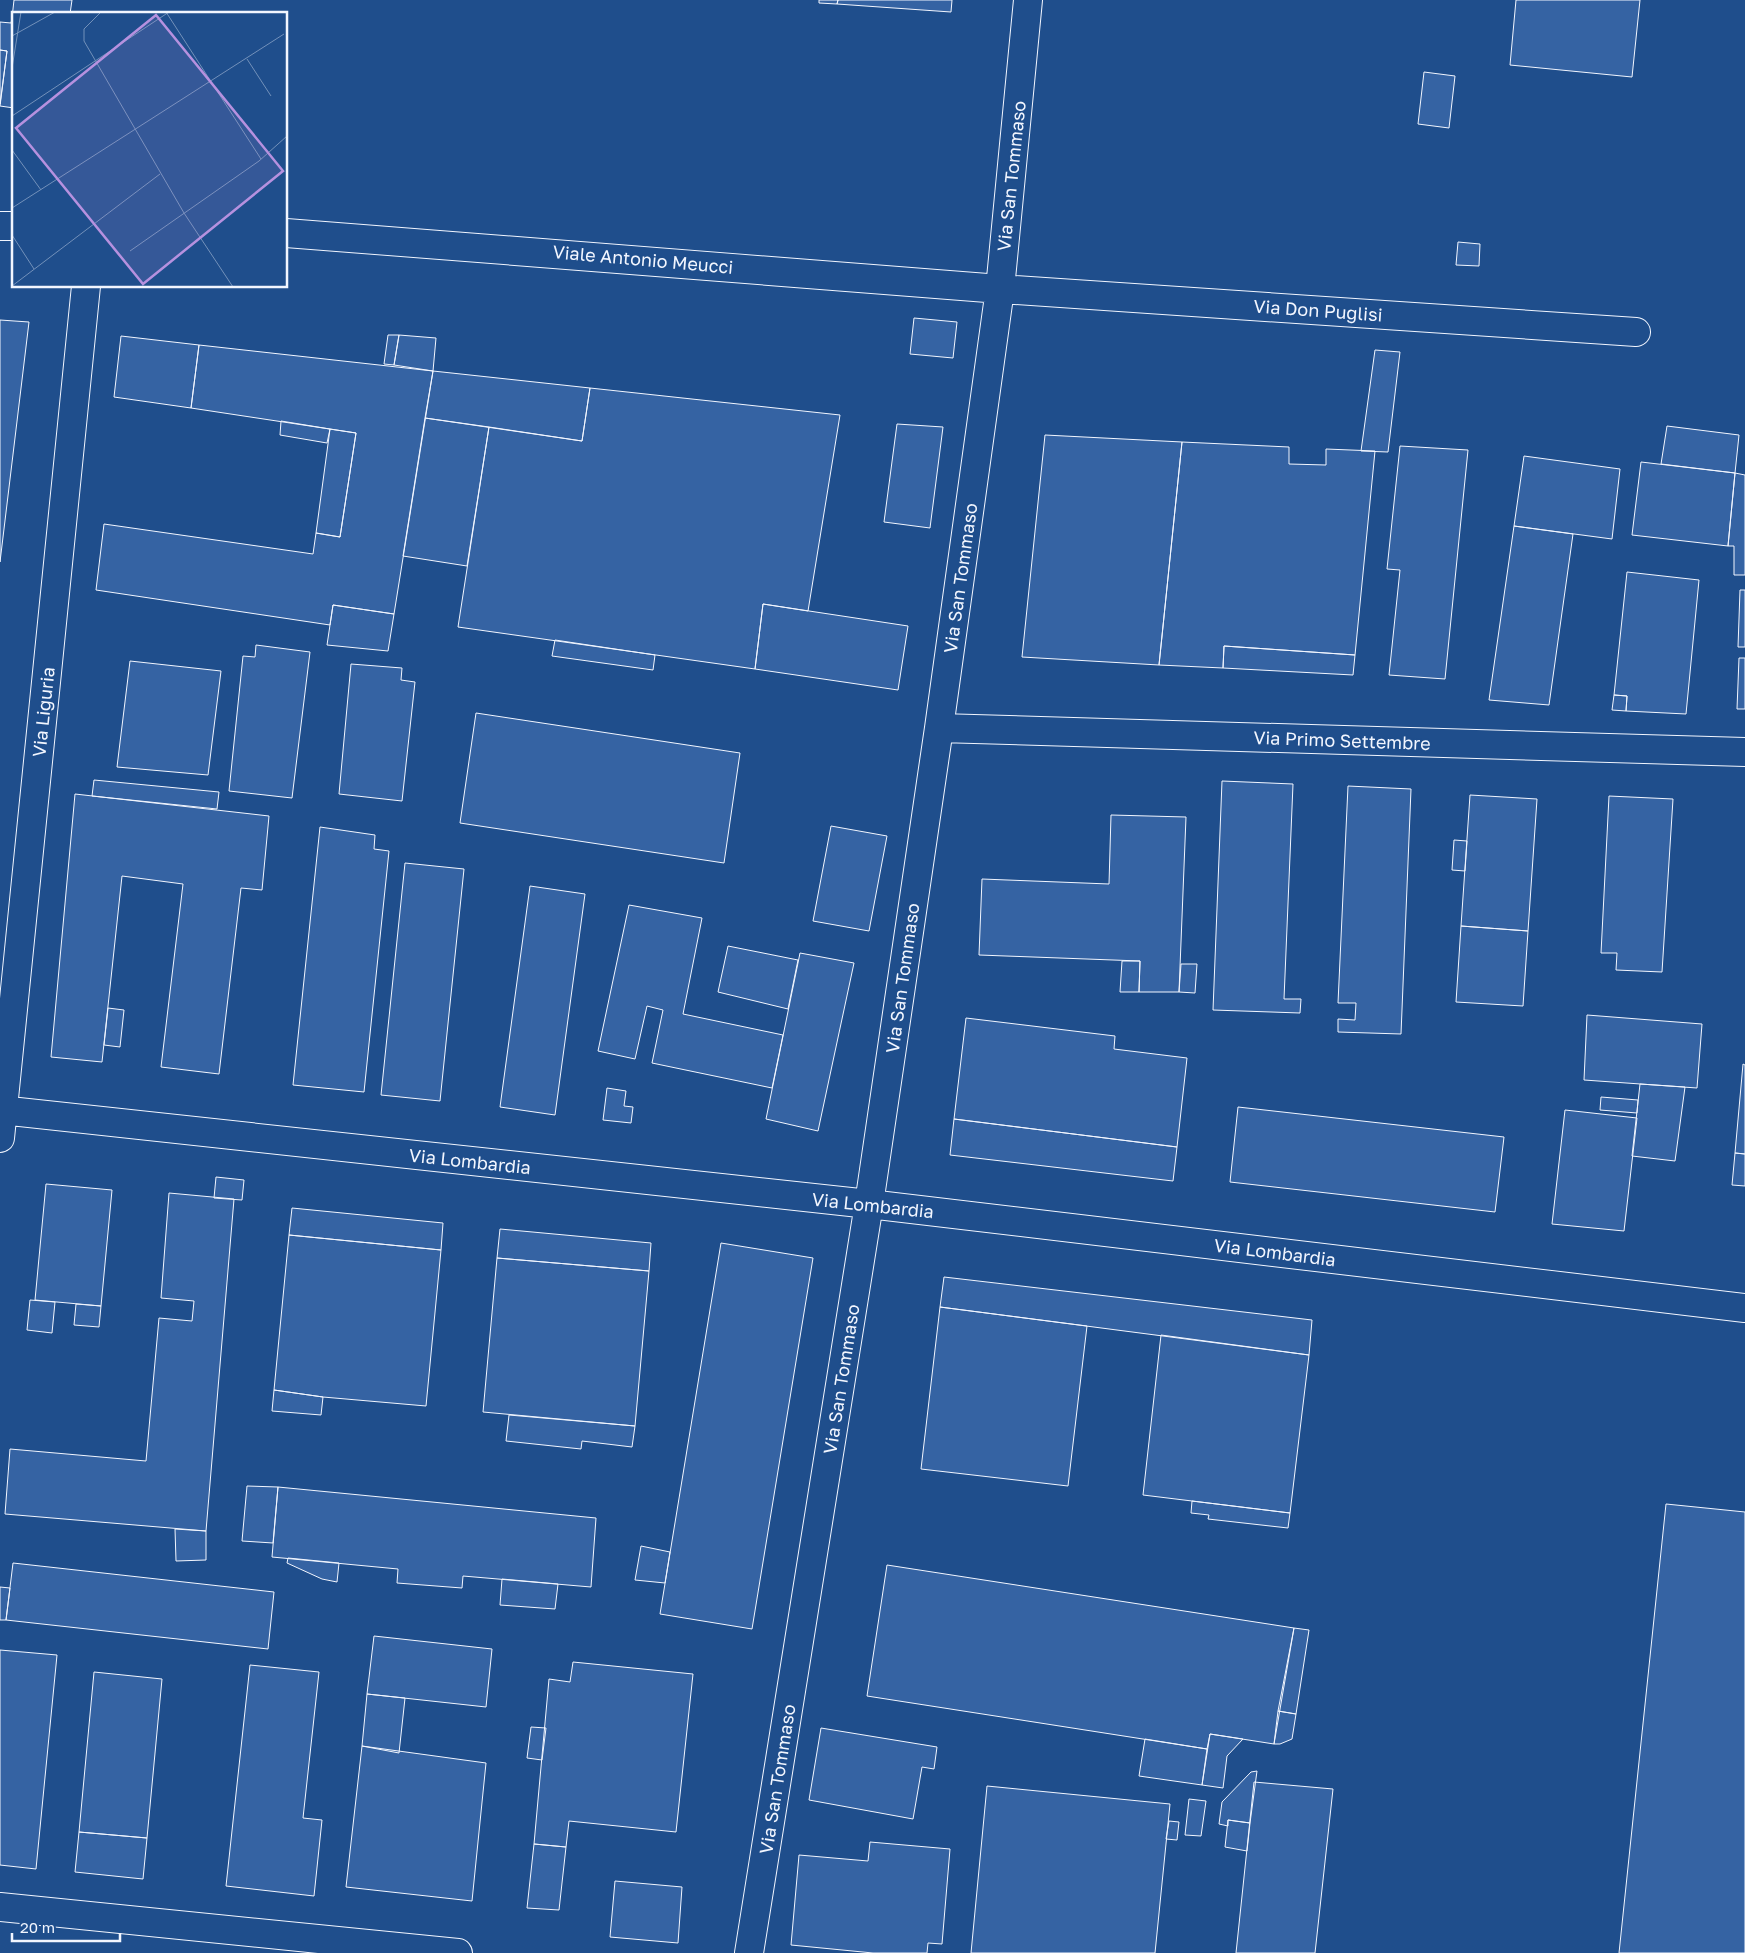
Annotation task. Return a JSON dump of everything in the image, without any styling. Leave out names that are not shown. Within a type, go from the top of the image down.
[{"type":"street","name":"Via San Tommaso","points":[[749,1953],[869,1204],[939,728],[1000,288],[1028,0]]},
{"type":"street","name":"Viale Antonio Meucci","points":[[288,232],[1000,288]]},
{"type":"street","name":"Via Liguria","points":[[0,1138],[86,288]]},
{"type":"street","name":"Via Don Puglisi","points":[[1000,288],[1636,332]]},
{"type":"street","name":"Via Primo Settembre","points":[[939,728],[1745,752]]},
{"type":"street","name":"Via Lombardia","points":[[2,1110],[869,1204],[1745,1308]]},
{"type":"street","points":[[0,1907],[458,1953]]},
{"type":"building","points":[[14,0],[72,0],[70,12],[13,12]]},
{"type":"building","points":[[819,0],[838,0],[837,4],[819,3]]},
{"type":"building","points":[[838,0],[952,0],[951,12],[837,4]]},
{"type":"building","points":[[1516,0],[1640,0],[1632,77],[1510,65]]},
{"type":"building","points":[[12,18],[12,108],[0,106],[7,51],[0,50],[0,22],[11,23]]},
{"type":"building","points":[[0,50],[7,51],[0,104]]},
{"type":"building","points":[[1424,72],[1455,76],[1449,128],[1418,124]]},
{"type":"building","points":[[1458,242],[1480,244],[1479,266],[1456,265]]},
{"type":"building","points":[[914,318],[957,322],[953,358],[910,354]]},
{"type":"building","points":[[0,320],[29,322],[0,562]]},
{"type":"building","points":[[388,335],[399,335],[394,365],[384,364]]},
{"type":"building","points":[[399,335],[436,338],[433,371],[394,365]]},
{"type":"building","points":[[121,336],[199,345],[191,408],[114,397]]},
{"type":"building","points":[[199,345],[433,371],[394,614],[333,605],[330,625],[96,590],[104,524],[313,554],[316,533],[340,537],[356,433],[191,408]]},
{"type":"building","points":[[1375,350],[1400,352],[1388,452],[1361,451]]},
{"type":"building","points":[[433,371],[590,388],[582,441],[425,418]]},
{"type":"building","points":[[590,388],[840,415],[808,611],[763,604],[755,669],[458,627],[489,427],[582,441]]},
{"type":"building","points":[[425,418],[489,427],[467,566],[403,556]]},
{"type":"building","points":[[281,421],[330,429],[327,443],[280,435]]},
{"type":"building","points":[[897,424],[943,427],[930,528],[884,522]]},
{"type":"building","points":[[1667,426],[1739,435],[1735,473],[1661,464]]},
{"type":"building","points":[[330,429],[356,433],[340,537],[316,533]]},
{"type":"building","points":[[1045,435],[1182,442],[1159,665],[1022,657]]},
{"type":"building","points":[[1182,442],[1289,447],[1289,464],[1326,465],[1326,449],[1375,451],[1355,655],[1224,646],[1223,668],[1159,665]]},
{"type":"building","points":[[1400,446],[1468,450],[1445,679],[1389,675],[1400,570],[1387,569]]},
{"type":"building","points":[[1524,456],[1620,469],[1612,539],[1514,526]]},
{"type":"building","points":[[1641,462],[1735,473],[1728,546],[1632,535]]},
{"type":"building","points":[[1735,473],[1745,475],[1745,575],[1734,575],[1734,546],[1728,546]]},
{"type":"building","points":[[1514,526],[1573,534],[1549,705],[1489,700]]},
{"type":"building","points":[[1627,572],[1699,580],[1686,714],[1626,711],[1627,696],[1614,695]]},
{"type":"building","points":[[1740,590],[1745,590],[1745,647],[1738,647]]},
{"type":"building","points":[[763,604],[908,626],[898,690],[755,669]]},
{"type":"building","points":[[333,605],[394,614],[388,651],[327,645]]},
{"type":"building","points":[[555,640],[655,655],[653,670],[552,656]]},
{"type":"building","points":[[256,645],[310,652],[292,798],[229,791],[243,656],[255,657]]},
{"type":"building","points":[[1224,646],[1355,655],[1353,675],[1223,668]]},
{"type":"building","points":[[1739,658],[1745,658],[1745,709],[1737,709]]},
{"type":"building","points":[[130,661],[221,671],[208,775],[117,767]]},
{"type":"building","points":[[351,664],[402,668],[401,680],[415,682],[402,801],[339,794]]},
{"type":"building","points":[[1614,695],[1627,696],[1626,711],[1612,710]]},
{"type":"building","points":[[476,713],[740,753],[724,863],[460,823]]},
{"type":"building","points":[[94,780],[219,792],[217,809],[92,796]]},
{"type":"building","points":[[1222,781],[1293,784],[1284,999],[1301,999],[1300,1013],[1213,1010]]},
{"type":"building","points":[[1348,786],[1411,789],[1401,1034],[1338,1032],[1338,1019],[1355,1020],[1356,1003],[1338,1003]]},
{"type":"building","points":[[75,794],[269,816],[262,890],[241,888],[219,1074],[161,1067],[183,884],[122,876],[102,1062],[51,1057]]},
{"type":"building","points":[[1470,795],[1537,799],[1528,931],[1461,926]]},
{"type":"building","points":[[1609,796],[1673,799],[1662,972],[1616,970],[1617,953],[1601,953]]},
{"type":"building","points":[[1111,815],[1186,817],[1179,992],[1139,992],[1140,961],[979,955],[982,879],[1109,884]]},
{"type":"building","points":[[831,826],[887,836],[869,931],[813,921]]},
{"type":"building","points":[[320,827],[375,835],[374,849],[389,851],[364,1092],[293,1085]]},
{"type":"building","points":[[1454,840],[1467,841],[1465,871],[1452,870]]},
{"type":"building","points":[[405,863],[464,869],[440,1101],[381,1095]]},
{"type":"building","points":[[530,886],[585,894],[555,1115],[500,1107]]},
{"type":"building","points":[[629,905],[702,918],[683,1014],[783,1035],[772,1088],[652,1063],[663,1010],[647,1006],[635,1059],[598,1051]]},
{"type":"building","points":[[1461,926],[1528,931],[1523,1006],[1456,1002]]},
{"type":"building","points":[[728,946],[798,960],[788,1009],[718,992]]},
{"type":"building","points":[[800,953],[854,963],[818,1131],[766,1119]]},
{"type":"building","points":[[1122,961],[1140,961],[1139,992],[1120,992]]},
{"type":"building","points":[[1181,964],[1197,964],[1195,993],[1179,992]]},
{"type":"building","points":[[108,1008],[124,1010],[120,1047],[104,1045]]},
{"type":"building","points":[[1587,1015],[1702,1024],[1697,1088],[1584,1080]]},
{"type":"building","points":[[966,1018],[1115,1036],[1114,1049],[1187,1058],[1177,1147],[954,1119]]},
{"type":"building","points":[[1743,1064],[1745,1065],[1745,1154],[1735,1153]]},
{"type":"building","points":[[1640,1084],[1685,1087],[1675,1161],[1632,1156]]},
{"type":"building","points":[[607,1088],[626,1091],[624,1106],[633,1107],[631,1123],[603,1120]]},
{"type":"building","points":[[1601,1097],[1638,1100],[1637,1113],[1600,1110]]},
{"type":"building","points":[[1238,1107],[1504,1137],[1495,1212],[1230,1182]]},
{"type":"building","points":[[1565,1110],[1637,1118],[1624,1231],[1552,1224]]},
{"type":"building","points":[[954,1119],[1177,1147],[1173,1181],[950,1155]]},
{"type":"building","points":[[1735,1153],[1745,1154],[1745,1186],[1732,1185]]},
{"type":"building","points":[[216,1177],[244,1180],[242,1200],[214,1198]]},
{"type":"building","points":[[46,1184],[112,1190],[101,1306],[35,1300]]},
{"type":"building","points":[[169,1193],[234,1199],[206,1531],[5,1514],[10,1449],[146,1461],[159,1318],[192,1321],[194,1301],[161,1298]]},
{"type":"building","points":[[292,1208],[443,1223],[441,1250],[289,1235]]},
{"type":"building","points":[[500,1229],[651,1243],[649,1271],[497,1258]]},
{"type":"building","points":[[289,1235],[441,1250],[426,1406],[323,1397],[274,1390]]},
{"type":"building","points":[[721,1243],[813,1258],[752,1629],[660,1614]]},
{"type":"building","points":[[497,1258],[649,1271],[635,1426],[483,1412]]},
{"type":"building","points":[[944,1277],[1312,1320],[1309,1355],[940,1307]]},
{"type":"building","points":[[30,1300],[55,1302],[52,1333],[27,1330]]},
{"type":"building","points":[[76,1304],[101,1306],[99,1327],[74,1325]]},
{"type":"building","points":[[940,1307],[1087,1326],[1068,1486],[921,1469]]},
{"type":"building","points":[[1161,1335],[1309,1355],[1290,1513],[1143,1495]]},
{"type":"building","points":[[274,1390],[323,1397],[321,1415],[272,1411]]},
{"type":"building","points":[[509,1415],[635,1426],[632,1447],[582,1441],[581,1449],[506,1441]]},
{"type":"building","points":[[247,1486],[278,1487],[273,1543],[242,1541]]},
{"type":"building","points":[[278,1487],[596,1518],[591,1587],[463,1576],[462,1588],[397,1583],[398,1569],[272,1557]]},
{"type":"building","points":[[1192,1501],[1290,1513],[1288,1528],[1208,1519],[1209,1515],[1191,1513]]},
{"type":"building","points":[[1666,1504],[1745,1512],[1745,1953],[1619,1953]]},
{"type":"building","points":[[175,1529],[206,1531],[206,1560],[176,1561]]},
{"type":"building","points":[[641,1546],[670,1552],[665,1583],[635,1580]]},
{"type":"building","points":[[288,1558],[339,1563],[337,1582],[322,1579],[287,1563]]},
{"type":"building","points":[[13,1563],[274,1592],[268,1649],[6,1620]]},
{"type":"building","points":[[887,1565],[1294,1628],[1274,1744],[1210,1734],[1207,1749],[867,1696]]},
{"type":"building","points":[[502,1579],[558,1584],[555,1609],[500,1605]]},
{"type":"building","points":[[0,1587],[10,1588],[6,1620],[0,1620]]},
{"type":"building","points":[[1294,1628],[1309,1630],[1296,1714],[1278,1711]]},
{"type":"building","points":[[374,1636],[492,1649],[486,1707],[367,1694]]},
{"type":"building","points":[[0,1650],[57,1655],[36,1869],[0,1865]]},
{"type":"building","points":[[573,1662],[693,1674],[676,1832],[569,1821],[566,1847],[534,1844],[549,1679],[570,1682]]},
{"type":"building","points":[[250,1665],[319,1672],[303,1818],[322,1820],[314,1896],[226,1886]]},
{"type":"building","points":[[94,1672],[162,1679],[147,1838],[79,1832]]},
{"type":"building","points":[[367,1694],[405,1698],[399,1753],[362,1746]]},
{"type":"building","points":[[1278,1711],[1296,1714],[1292,1739],[1280,1744],[1274,1744]]},
{"type":"building","points":[[531,1727],[546,1728],[542,1760],[527,1758]]},
{"type":"building","points":[[821,1728],[937,1747],[934,1769],[922,1767],[913,1819],[809,1800]]},
{"type":"building","points":[[1210,1734],[1243,1739],[1227,1756],[1223,1788],[1202,1785]]},
{"type":"building","points":[[1145,1739],[1207,1749],[1202,1785],[1139,1776]]},
{"type":"building","points":[[362,1746],[486,1763],[472,1901],[346,1887]]},
{"type":"building","points":[[1257,1771],[1250,1823],[1228,1820],[1228,1826],[1219,1824],[1222,1802],[1251,1772]]},
{"type":"building","points":[[1254,1782],[1333,1789],[1315,1953],[1236,1953]]},
{"type":"building","points":[[987,1786],[1170,1804],[1155,1953],[971,1953]]},
{"type":"building","points":[[1189,1799],[1206,1801],[1201,1836],[1185,1835]]},
{"type":"building","points":[[1228,1820],[1250,1823],[1247,1851],[1225,1847]]},
{"type":"building","points":[[1169,1821],[1179,1822],[1177,1840],[1166,1839]]},
{"type":"building","points":[[79,1832],[147,1838],[143,1879],[75,1872]]},
{"type":"building","points":[[870,1842],[950,1849],[942,1944],[928,1943],[927,1953],[873,1953],[791,1945],[799,1855],[868,1861]]},
{"type":"building","points":[[534,1844],[566,1847],[559,1910],[527,1908]]},
{"type":"building","points":[[615,1881],[682,1887],[678,1943],[610,1937]]}]
